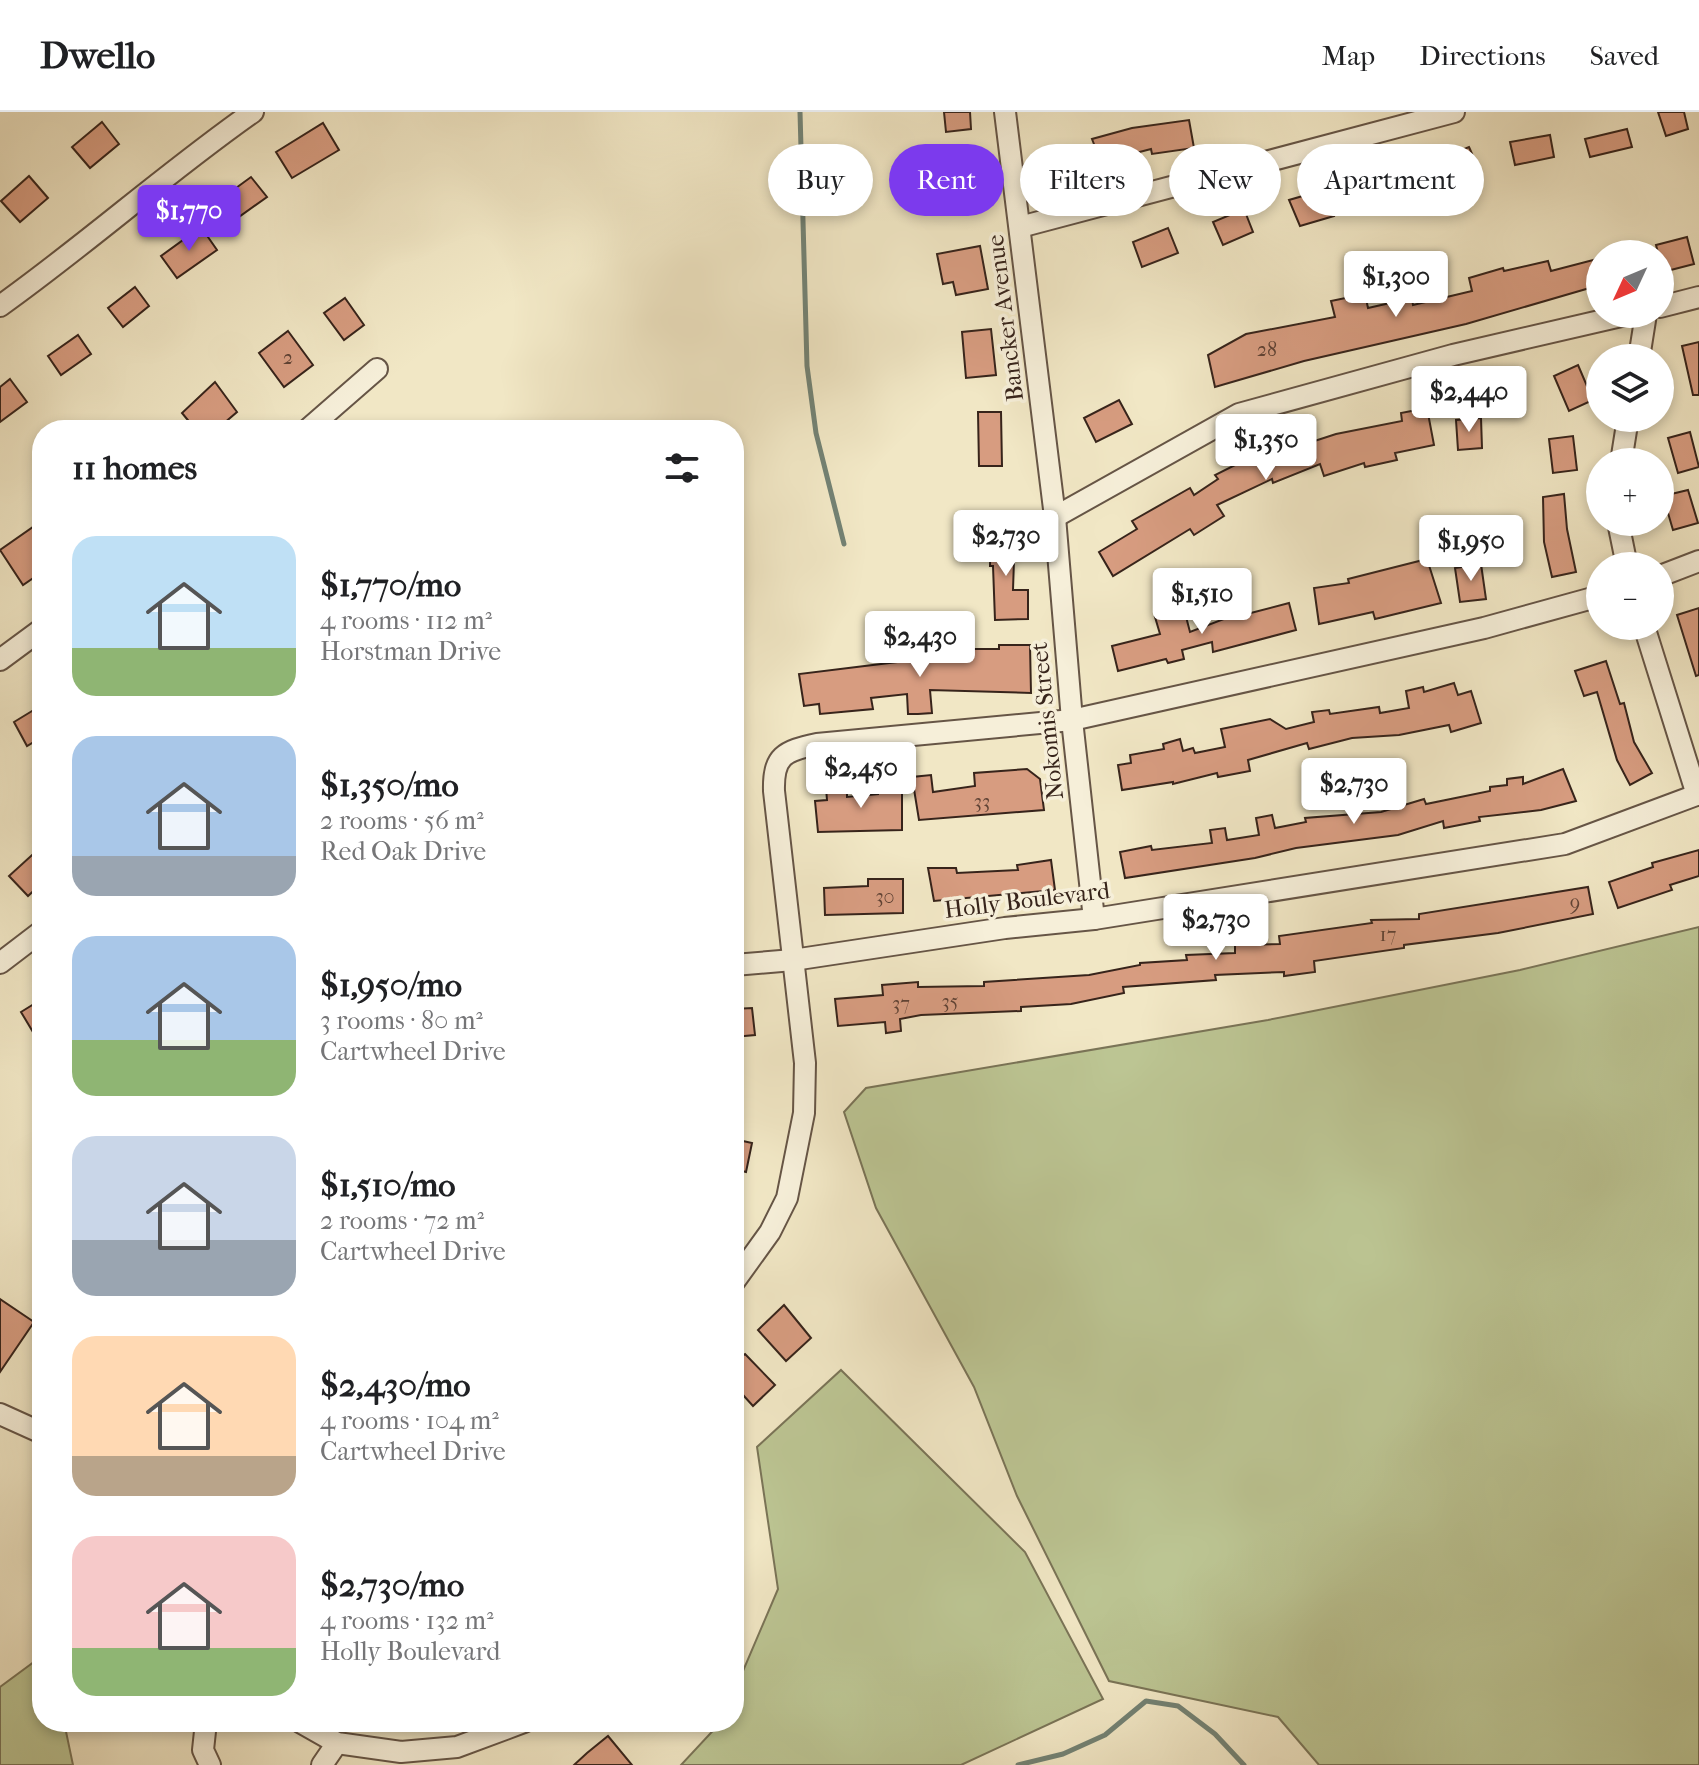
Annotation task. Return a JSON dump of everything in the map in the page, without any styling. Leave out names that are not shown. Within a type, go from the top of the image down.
[{"type":"street","points":[[0,306],[65,259],[165,176],[253,112]]},
{"type":"street","name":"Bancker Avenue","points":[[1005,112],[1055,517]]},
{"type":"street","points":[[1020,227],[1454,112]]},
{"type":"street","points":[[1674,303],[1699,297]]},
{"type":"street","points":[[1055,517],[1239,414],[1453,355],[1586,324]]},
{"type":"street","points":[[318,420],[377,369]]},
{"type":"street","name":"Nokomis Street","points":[[1055,517],[1072,720],[1094,919]]},
{"type":"street","points":[[1674,571],[1699,561]]},
{"type":"street","points":[[744,1268],[770,1232],[787,1198],[804,1113],[805,1063],[774,791],[774,769],[783,756],[797,748],[817,744],[1072,720],[1484,628],[1586,600]]},
{"type":"street","points":[[0,660],[32,636]]},
{"type":"street","points":[[1648,640],[1698,795]]},
{"type":"street","name":"Holly Boulevard","points":[[744,964],[1094,919],[1565,844],[1698,795]]},
{"type":"street","points":[[0,963],[32,939]]},
{"type":"street","points":[[0,1414],[32,1428]]},
{"type":"street","points":[[205,1732],[203,1750],[210,1765]]},
{"type":"street","points":[[318,1732],[337,1743],[401,1752],[437,1750],[481,1740],[500,1732]]},
{"type":"street","points":[[322,1765],[337,1743]]},
{"type":"green space","points":[[1699,927],[1699,1765],[1319,1765],[1278,1717],[1109,1681],[1017,1496],[974,1387],[876,1208],[844,1112],[866,1088],[1268,1020],[1520,970]]},
{"type":"green space","points":[[841,1370],[1025,1552],[1103,1699],[961,1765],[681,1765],[712,1732],[744,1732],[744,1669],[778,1589],[757,1447]]},
{"type":"green space","points":[[32,1663],[32,1732],[66,1732],[73,1765],[0,1765],[0,1687]]},
{"type":"building","points":[[944,112],[970,112],[971,129],[946,132]]},
{"type":"building","points":[[1658,112],[1684,112],[1688,129],[1666,136]]},
{"type":"building","points":[[1189,120],[1193,144],[1169,144],[1169,152],[1153,154],[1153,144],[1094,144],[1092,139],[1132,128]]},
{"type":"building","points":[[102,122],[119,144],[90,168],[72,147]]},
{"type":"building","points":[[323,123],[339,150],[292,178],[276,152]]},
{"type":"building","points":[[1627,129],[1632,147],[1590,157],[1585,139]]},
{"type":"building","points":[[1550,135],[1554,157],[1515,165],[1510,142]]},
{"type":"building","points":[[29,176],[48,198],[20,222],[1,201]]},
{"type":"building","points":[[251,177],[267,197],[236,219],[221,199]]},
{"type":"building","points":[[1297,198],[1297,216],[1334,216],[1300,226],[1289,200]]},
{"type":"building","points":[[1227,216],[1247,216],[1253,232],[1223,245],[1213,222]]},
{"type":"building","points":[[201,227],[217,250],[177,278],[161,256]]},
{"type":"building","points":[[1168,228],[1178,253],[1142,267],[1133,242]]},
{"type":"building","points":[[1687,237],[1694,264],[1674,269],[1674,240]]},
{"type":"building","points":[[980,246],[988,289],[956,295],[953,282],[943,284],[937,254]]},
{"type":"building","points":[[1548,261],[1551,271],[1586,262],[1586,289],[1466,324],[1304,361],[1215,387],[1208,355],[1246,334],[1335,317],[1331,301],[1365,294],[1368,308],[1412,298],[1413,305],[1472,291],[1469,278],[1503,268],[1504,271]]},
{"type":"building","points":[[135,287],[149,306],[123,327],[108,308]]},
{"type":"building","points":[[345,298],[364,325],[344,340],[324,313]]},
{"type":"building","points":[[991,329],[996,375],[966,378],[962,332]]},
{"type":"building","points":[[288,331],[313,365],[284,387],[259,353]]},
{"type":"building","points":[[78,335],[91,354],[61,375],[48,356]]},
{"type":"building","points":[[1699,342],[1699,395],[1693,395],[1682,346]]},
{"type":"building","points":[[1578,365],[1586,384],[1586,403],[1569,411],[1554,376]]},
{"type":"building","points":[[10,379],[27,402],[0,422],[0,387]]},
{"type":"building","points":[[215,382],[237,412],[228,420],[188,420],[182,413]]},
{"type":"building","points":[[1119,400],[1132,424],[1096,442],[1084,418]]},
{"type":"building","points":[[1427,408],[1434,445],[1395,453],[1397,460],[1365,467],[1364,463],[1324,476],[1320,464],[1273,483],[1272,479],[1217,505],[1224,516],[1194,535],[1190,529],[1113,576],[1099,552],[1137,529],[1132,521],[1190,488],[1194,495],[1218,479],[1215,475],[1261,452],[1287,442],[1290,449],[1336,434],[1402,421],[1401,413]]},
{"type":"building","points":[[978,412],[1001,412],[1002,466],[979,466]]},
{"type":"building","points":[[1481,418],[1482,448],[1458,450],[1456,420]]},
{"type":"building","points":[[1690,432],[1699,467],[1678,473],[1674,448],[1671,448],[1668,438]]},
{"type":"building","points":[[1573,436],[1577,470],[1553,473],[1549,439]]},
{"type":"building","points":[[1688,490],[1698,523],[1674,530],[1674,493]]},
{"type":"building","points":[[1564,494],[1576,572],[1552,577],[1544,542],[1543,497]]},
{"type":"building","points":[[32,528],[32,579],[23,585],[0,550]]},
{"type":"building","points":[[991,529],[1015,530],[1013,590],[1028,590],[1028,619],[995,620],[993,566],[990,566]]},
{"type":"building","points":[[1427,559],[1441,603],[1375,619],[1373,612],[1319,624],[1314,588],[1349,583],[1348,579]]},
{"type":"building","points":[[1481,564],[1486,599],[1460,602],[1455,568]]},
{"type":"building","points":[[1289,603],[1296,630],[1213,652],[1212,642],[1182,650],[1184,659],[1168,663],[1166,659],[1118,671],[1112,646],[1160,634],[1155,617],[1184,609],[1190,632],[1242,612],[1243,615]]},
{"type":"building","points":[[1699,608],[1699,675],[1696,676],[1677,615]]},
{"type":"building","points":[[999,645],[1030,645],[1031,693],[930,690],[932,713],[918,714],[908,714],[907,694],[871,698],[873,709],[820,714],[819,704],[804,706],[799,674],[905,661],[905,655],[953,652],[953,649],[999,649]]},
{"type":"building","points":[[1606,661],[1620,704],[1624,703],[1634,742],[1652,773],[1630,785],[1617,760],[1597,692],[1584,696],[1575,671]]},
{"type":"building","points":[[1454,683],[1458,695],[1471,691],[1481,723],[1451,732],[1449,725],[1399,735],[1352,738],[1309,749],[1307,743],[1248,760],[1250,771],[1218,777],[1217,773],[1173,784],[1122,790],[1118,765],[1131,763],[1130,755],[1164,749],[1163,744],[1180,739],[1183,751],[1193,748],[1195,753],[1225,747],[1221,729],[1270,719],[1286,729],[1314,722],[1312,712],[1329,710],[1330,714],[1379,707],[1380,713],[1409,708],[1406,691],[1423,687],[1424,692]]},
{"type":"building","points":[[32,711],[32,743],[27,746],[14,722]]},
{"type":"building","points":[[1027,769],[1040,779],[1044,810],[919,820],[912,777],[931,775],[933,792],[975,786],[974,773]]},
{"type":"building","points":[[1563,769],[1576,801],[1541,810],[1479,817],[1480,821],[1444,828],[1443,821],[1398,835],[1296,848],[1255,858],[1125,878],[1120,852],[1151,846],[1152,850],[1212,843],[1210,830],[1225,828],[1227,840],[1259,835],[1256,818],[1272,815],[1275,828],[1306,822],[1305,818],[1381,812],[1424,799],[1426,804],[1490,791],[1490,787],[1507,785],[1507,779],[1523,777],[1523,784]]},
{"type":"building","points":[[902,780],[902,830],[818,832],[815,801],[827,800],[826,788],[847,786],[847,797],[878,794],[877,783]]},
{"type":"building","points":[[1699,850],[1699,876],[1670,885],[1672,890],[1618,908],[1609,882],[1653,867],[1652,863]]},
{"type":"building","points":[[32,855],[32,892],[28,896],[9,876]]},
{"type":"building","points":[[1051,860],[1055,890],[934,901],[928,868],[956,868],[957,873],[1018,870],[1017,865]]},
{"type":"building","points":[[868,879],[903,879],[903,913],[825,915],[824,888],[868,886]]},
{"type":"building","points":[[1588,887],[1593,914],[1498,933],[1314,961],[1315,972],[1284,976],[1284,972],[1215,975],[1216,980],[1123,987],[1124,993],[1071,1004],[1021,1007],[1021,1011],[921,1015],[900,1019],[901,1031],[886,1033],[885,1022],[838,1026],[835,999],[883,995],[882,985],[918,982],[918,987],[984,986],[984,982],[1089,975],[1140,963],[1187,960],[1186,955],[1235,953],[1235,945],[1280,944],[1279,936],[1372,923],[1371,920],[1419,919],[1419,914]]},
{"type":"building","points":[[32,1005],[32,1030],[21,1012]]},
{"type":"building","points":[[744,1008],[752,1008],[755,1035],[744,1036]]},
{"type":"building","points":[[744,1141],[752,1143],[744,1172]]},
{"type":"building","points":[[0,1299],[32,1321],[32,1325],[0,1372]]},
{"type":"building","points":[[784,1305],[811,1338],[786,1361],[758,1330]]},
{"type":"building","points":[[744,1355],[775,1385],[753,1406],[744,1396]]},
{"type":"building","points":[[608,1736],[632,1765],[574,1765],[587,1753]]},
{"type":"waterway","points":[[800,112],[807,366],[816,433],[844,544]]},
{"type":"waterway","points":[[1018,1765],[1063,1754],[1105,1735],[1146,1701],[1178,1706],[1215,1734],[1244,1765]]}]
